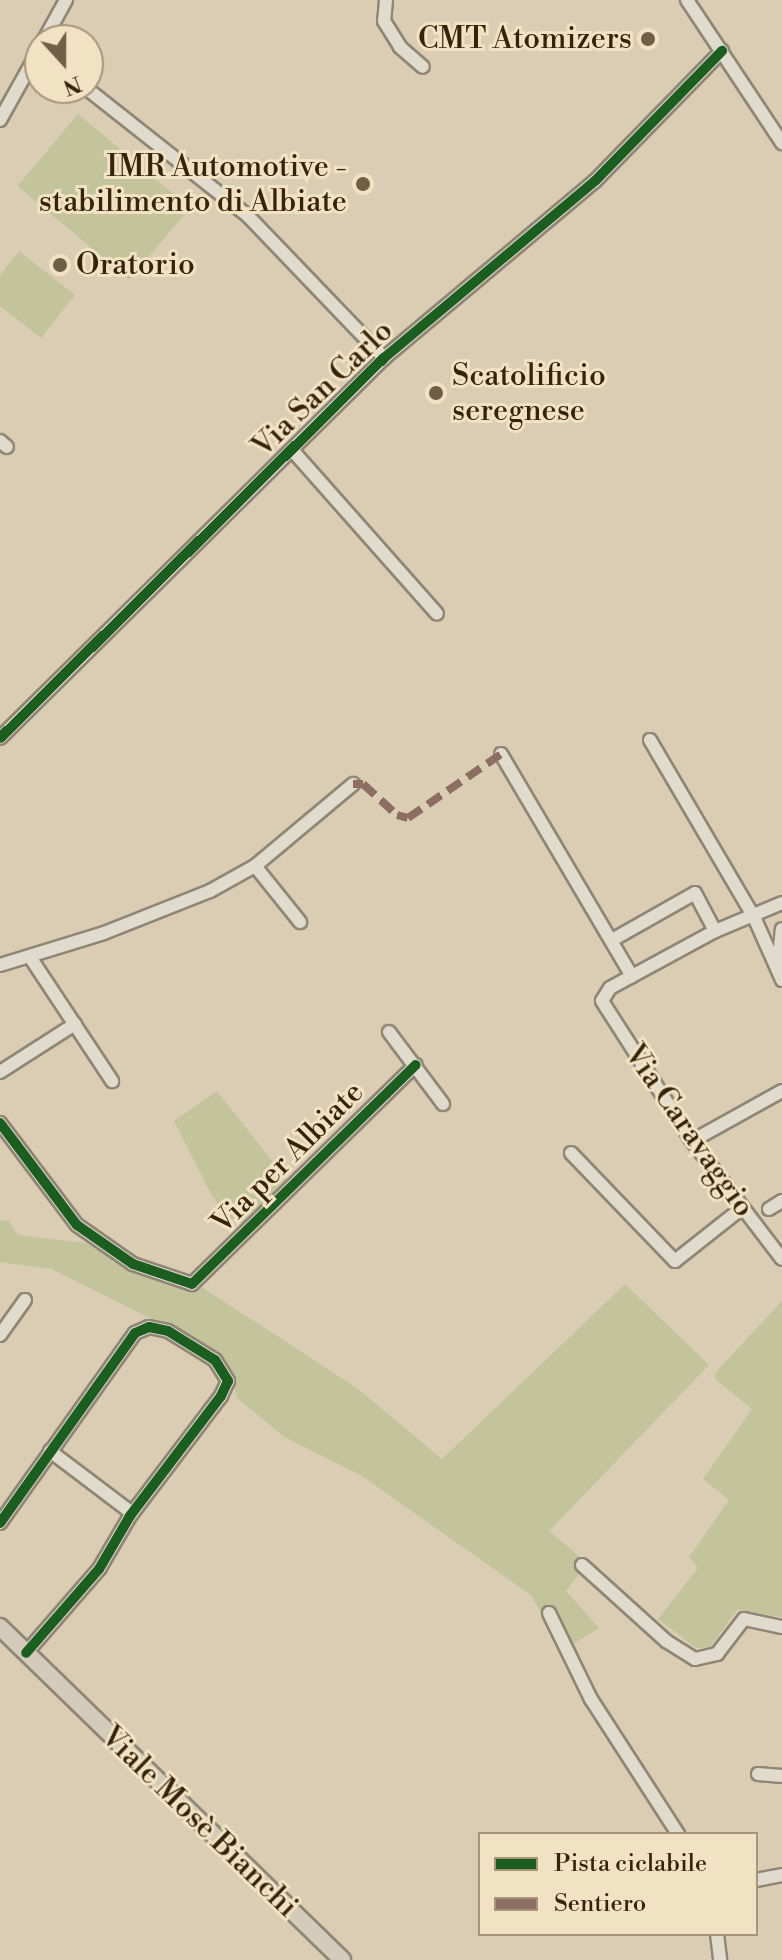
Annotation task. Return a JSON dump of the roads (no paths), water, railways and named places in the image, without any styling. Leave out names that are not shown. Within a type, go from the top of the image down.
[{"type":"main road","name":"Viale Mosè Bianchi","points":[[0,1627],[342,1960]]},
{"type":"street","points":[[54,24],[66,0]]},
{"type":"street","points":[[386,0],[384,21],[400,47],[423,67]]},
{"type":"street","points":[[687,0],[782,143]]},
{"type":"street","name":"Via San Carlo","points":[[0,738],[384,358],[595,181],[722,51]]},
{"type":"street","points":[[0,120],[24,78]]},
{"type":"street","points":[[104,102],[248,216],[384,358]]},
{"type":"street","points":[[293,451],[437,614]]},
{"type":"street","points":[[650,740],[754,917],[780,974]]},
{"type":"street","points":[[501,754],[632,976],[715,931],[782,903]]},
{"type":"street","points":[[0,965],[165,910],[255,866],[353,784]]},
{"type":"street","points":[[255,866],[300,922]]},
{"type":"street","points":[[612,940],[695,893],[715,931]]},
{"type":"street","points":[[780,974],[782,929]]},
{"type":"street","points":[[30,957],[112,1081]]},
{"type":"street","name":"Via Caravaggio","points":[[632,976],[602,999],[692,1141],[782,1259]]},
{"type":"street","points":[[0,1072],[75,1024]]},
{"type":"street","points":[[389,1032],[443,1104]]},
{"type":"street","name":"Via per Albiate","points":[[0,1123],[77,1225],[133,1264],[192,1284],[416,1065]]},
{"type":"street","points":[[692,1141],[782,1091]]},
{"type":"street","points":[[571,1153],[675,1261],[742,1208]]},
{"type":"street","points":[[769,1209],[782,1201]]},
{"type":"street","points":[[0,1335],[25,1300]]},
{"type":"street","points":[[0,1523],[135,1333],[149,1327],[168,1331],[215,1360],[228,1381],[132,1513],[99,1569],[26,1653]]},
{"type":"street","points":[[50,1451],[132,1513]]},
{"type":"street","points":[[582,1565],[686,1655],[703,1659],[722,1649],[739,1621],[782,1627]]},
{"type":"street","points":[[549,1613],[591,1699],[677,1832]]},
{"type":"street","points":[[758,1774],[782,1776]]},
{"type":"street","points":[[758,1880],[782,1875]]},
{"type":"street","points":[[717,1936],[720,1960]]},
{"type":"place","name":"CMT Atomizers","points":[[648,39]]},
{"type":"place","name":"IMR Automotive - stabilimento di Albiate","points":[[363,184]]},
{"type":"place","name":"Oratorio","points":[[60,265]]},
{"type":"place","name":"Scatolificio seregnese","points":[[436,393]]}]
